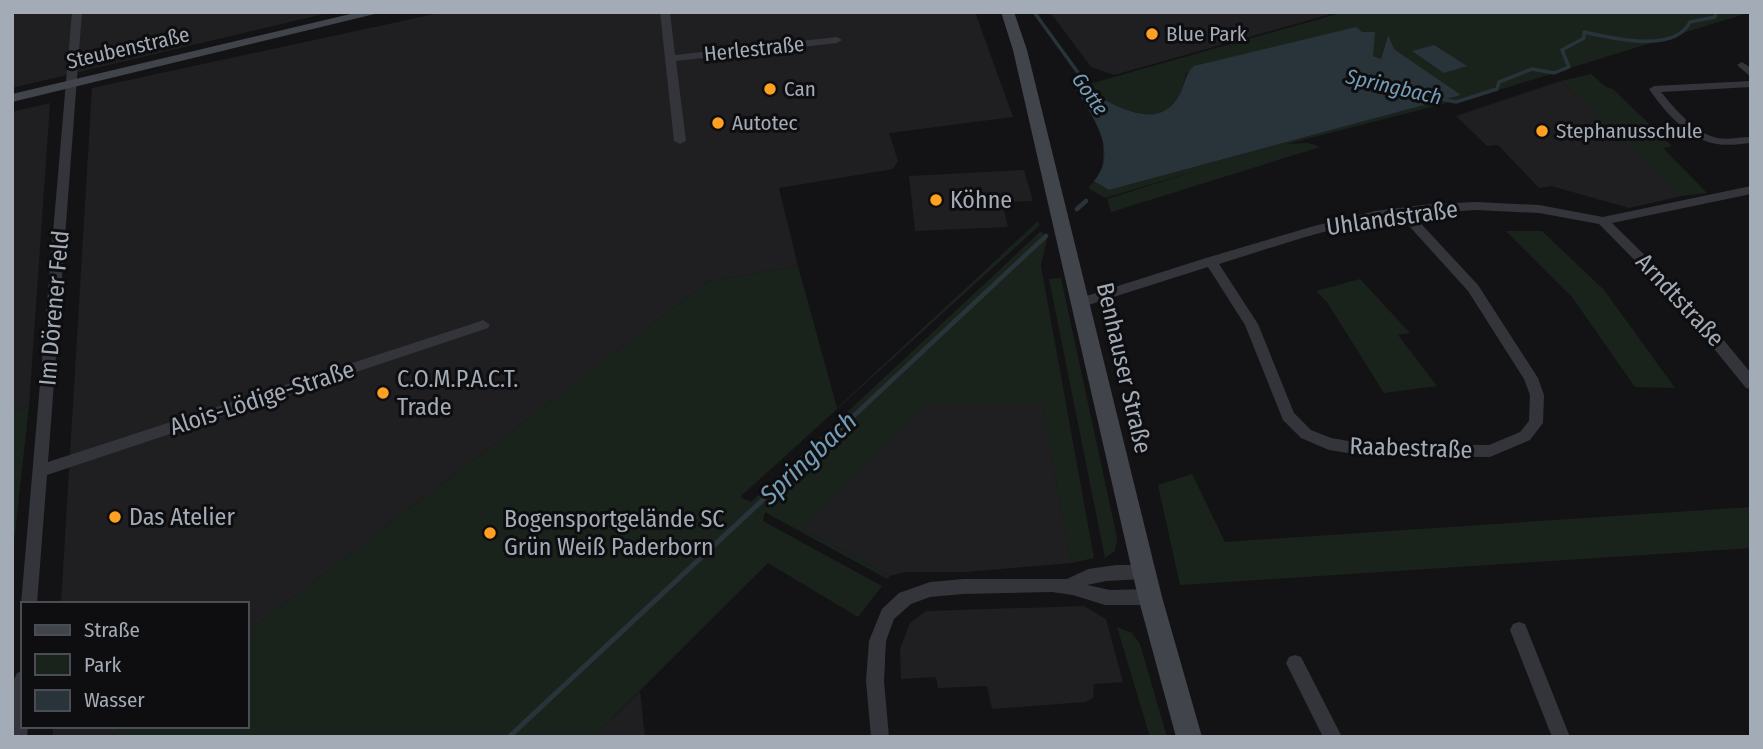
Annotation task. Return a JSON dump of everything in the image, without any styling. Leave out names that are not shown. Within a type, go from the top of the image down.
[{"type":"main road","name":"Steubenstraße","points":[[70,83],[377,12]]},
{"type":"main road","name":"Benhauser Straße","points":[[1007,12],[1020,50],[1082,302],[1150,597],[1189,737]]},
{"type":"street","name":"Im Dörener Feld","points":[[29,602],[77,12]]},
{"type":"street","name":"Herlestraße","points":[[665,12],[680,141]]},
{"type":"street","name":"Herlestraße","points":[[671,58],[837,40]]},
{"type":"street","points":[[1751,64],[1742,65],[1751,74]]},
{"type":"street","name":"Steubenstraße","points":[[12,98],[70,83]]},
{"type":"street","points":[[1751,84],[1654,89],[1695,131],[1705,137],[1718,141],[1751,139]]},
{"type":"street","name":"Uhlandstraße","points":[[1082,302],[1318,229],[1402,211],[1476,206],[1526,208],[1603,221],[1751,190]]},
{"type":"street","name":"Raabestraße","points":[[1210,261],[1251,324],[1288,416],[1306,434],[1329,444],[1366,450],[1490,451],[1525,436],[1536,423],[1537,395],[1531,378],[1473,288],[1402,211]]},
{"type":"street","name":"Arndtstraße","points":[[1603,221],[1680,296],[1712,332],[1751,384]]},
{"type":"street","name":"Alois-Lödige-Straße","points":[[40,471],[483,325]]},
{"type":"street","points":[[1072,585],[1079,579],[1105,574],[1144,572]]},
{"type":"street","points":[[880,737],[874,686],[875,643],[878,628],[896,601],[920,589],[1072,585],[1082,592],[1108,597],[1150,597]]},
{"type":"street","points":[[1519,630],[1561,737]]},
{"type":"street","points":[[1295,663],[1333,737]]},
{"type":"street","points":[[18,737],[21,702]]},
{"type":"shaded area","points":[[12,12],[332,12],[12,88]]},
{"type":"shaded area","points":[[444,12],[975,12],[1013,117],[889,133],[898,161],[893,169],[779,188],[798,266],[709,281],[248,631],[248,602],[61,602],[92,88]]},
{"type":"shaded area","points":[[1050,12],[1338,12],[1114,75],[1091,67]]},
{"type":"shaded area","name":"Stephanusschule","points":[[1561,81],[1682,196],[1629,208],[1551,186],[1539,188],[1498,145],[1487,146],[1456,116]]},
{"type":"shaded area","points":[[50,103],[29,406],[12,411],[12,112]]},
{"type":"shaded area","points":[[1024,170],[1033,201],[1002,202],[1008,227],[915,231],[909,176]]},
{"type":"shaded area","points":[[1042,402],[1071,563],[966,572],[905,572],[890,576],[802,529],[926,405]]},
{"type":"shaded area","points":[[1084,606],[1106,619],[1123,682],[1094,684],[1093,698],[1085,702],[992,709],[987,686],[938,688],[936,677],[901,679],[900,649],[910,623],[926,611]]},
{"type":"shaded area","points":[[640,691],[645,737],[593,737]]},
{"type":"shaded area","points":[[53,728],[121,728],[110,737],[53,737]]},
{"type":"green space","points":[[1344,12],[1751,12],[1509,87],[1287,144],[1308,143],[1320,147],[1111,212],[1107,199],[1205,168],[1105,198],[1088,188],[1103,167],[1109,190],[1460,95],[1394,49],[1387,37],[1381,59],[1373,56],[1186,73],[1178,99],[1168,109],[1157,114],[1145,114],[1118,106],[1085,87],[1103,142],[1075,88]]},
{"type":"green space","points":[[1591,74],[1606,87],[1613,89],[1672,146],[1663,148],[1707,193],[1681,196],[1561,81]]},
{"type":"green space","points":[[1038,221],[1040,225],[740,497],[751,502],[1041,231],[1047,238],[1041,266],[1094,558],[1071,563],[1042,403],[926,405],[802,529],[890,576],[887,579],[765,512],[763,521],[882,586],[858,617],[768,563],[593,737],[110,737],[121,728],[248,728],[248,631],[709,281],[798,266],[837,408]]},
{"type":"green space","points":[[1506,231],[1542,231],[1604,290],[1675,388],[1635,387],[1572,297]]},
{"type":"green space","points":[[1061,278],[1117,538],[1115,551],[1105,558],[1049,279]]},
{"type":"green space","points":[[1360,279],[1410,333],[1398,335],[1437,386],[1384,393],[1327,302],[1316,291]]},
{"type":"green space","points":[[29,406],[12,560],[12,411]]},
{"type":"green space","points":[[1192,474],[1225,542],[1751,507],[1751,548],[1180,585],[1158,485]]},
{"type":"green space","points":[[1117,627],[1132,633],[1140,644],[1167,737],[1150,737]]},
{"type":"water","points":[[1356,27],[1362,32],[1375,32],[1373,56],[1381,59],[1388,35],[1394,49],[1461,95],[1109,190],[1094,181],[1101,170],[1104,146],[1096,123],[1076,90],[1084,87],[1131,111],[1157,114],[1168,109],[1177,99],[1194,66]]},
{"type":"water","points":[[1434,45],[1467,66],[1444,73],[1412,51]]},
{"type":"waterway","name":"Gotte","points":[[1034,12],[1095,96]]},
{"type":"waterway","name":"Springbach","points":[[1441,99],[1456,102],[1497,89],[1499,82],[1532,69],[1554,73],[1569,67],[1562,50],[1584,38],[1584,32],[1626,40],[1657,41],[1682,32],[1690,22],[1715,17],[1716,12]]},
{"type":"waterway","name":"Springbach","points":[[1077,209],[1086,201]]},
{"type":"waterway","name":"Springbach","points":[[828,440],[1046,236]]},
{"type":"waterway","name":"Springbach","points":[[509,737],[829,438]]},
{"type":"place","name":"Blue Park","points":[[1152,34]]},
{"type":"place","name":"Can","points":[[770,89]]},
{"type":"place","name":"Autotec","points":[[718,123]]},
{"type":"place","name":"Stephanusschule","points":[[1542,131]]},
{"type":"place","name":"Köhne","points":[[936,200]]},
{"type":"place","name":"C.O.M.P.A.C.T. Trade","points":[[383,393]]},
{"type":"place","name":"Das Atelier","points":[[115,517]]},
{"type":"place","name":"Bogensportgelände SC Grün Weiß Paderborn","points":[[490,533]]}]
